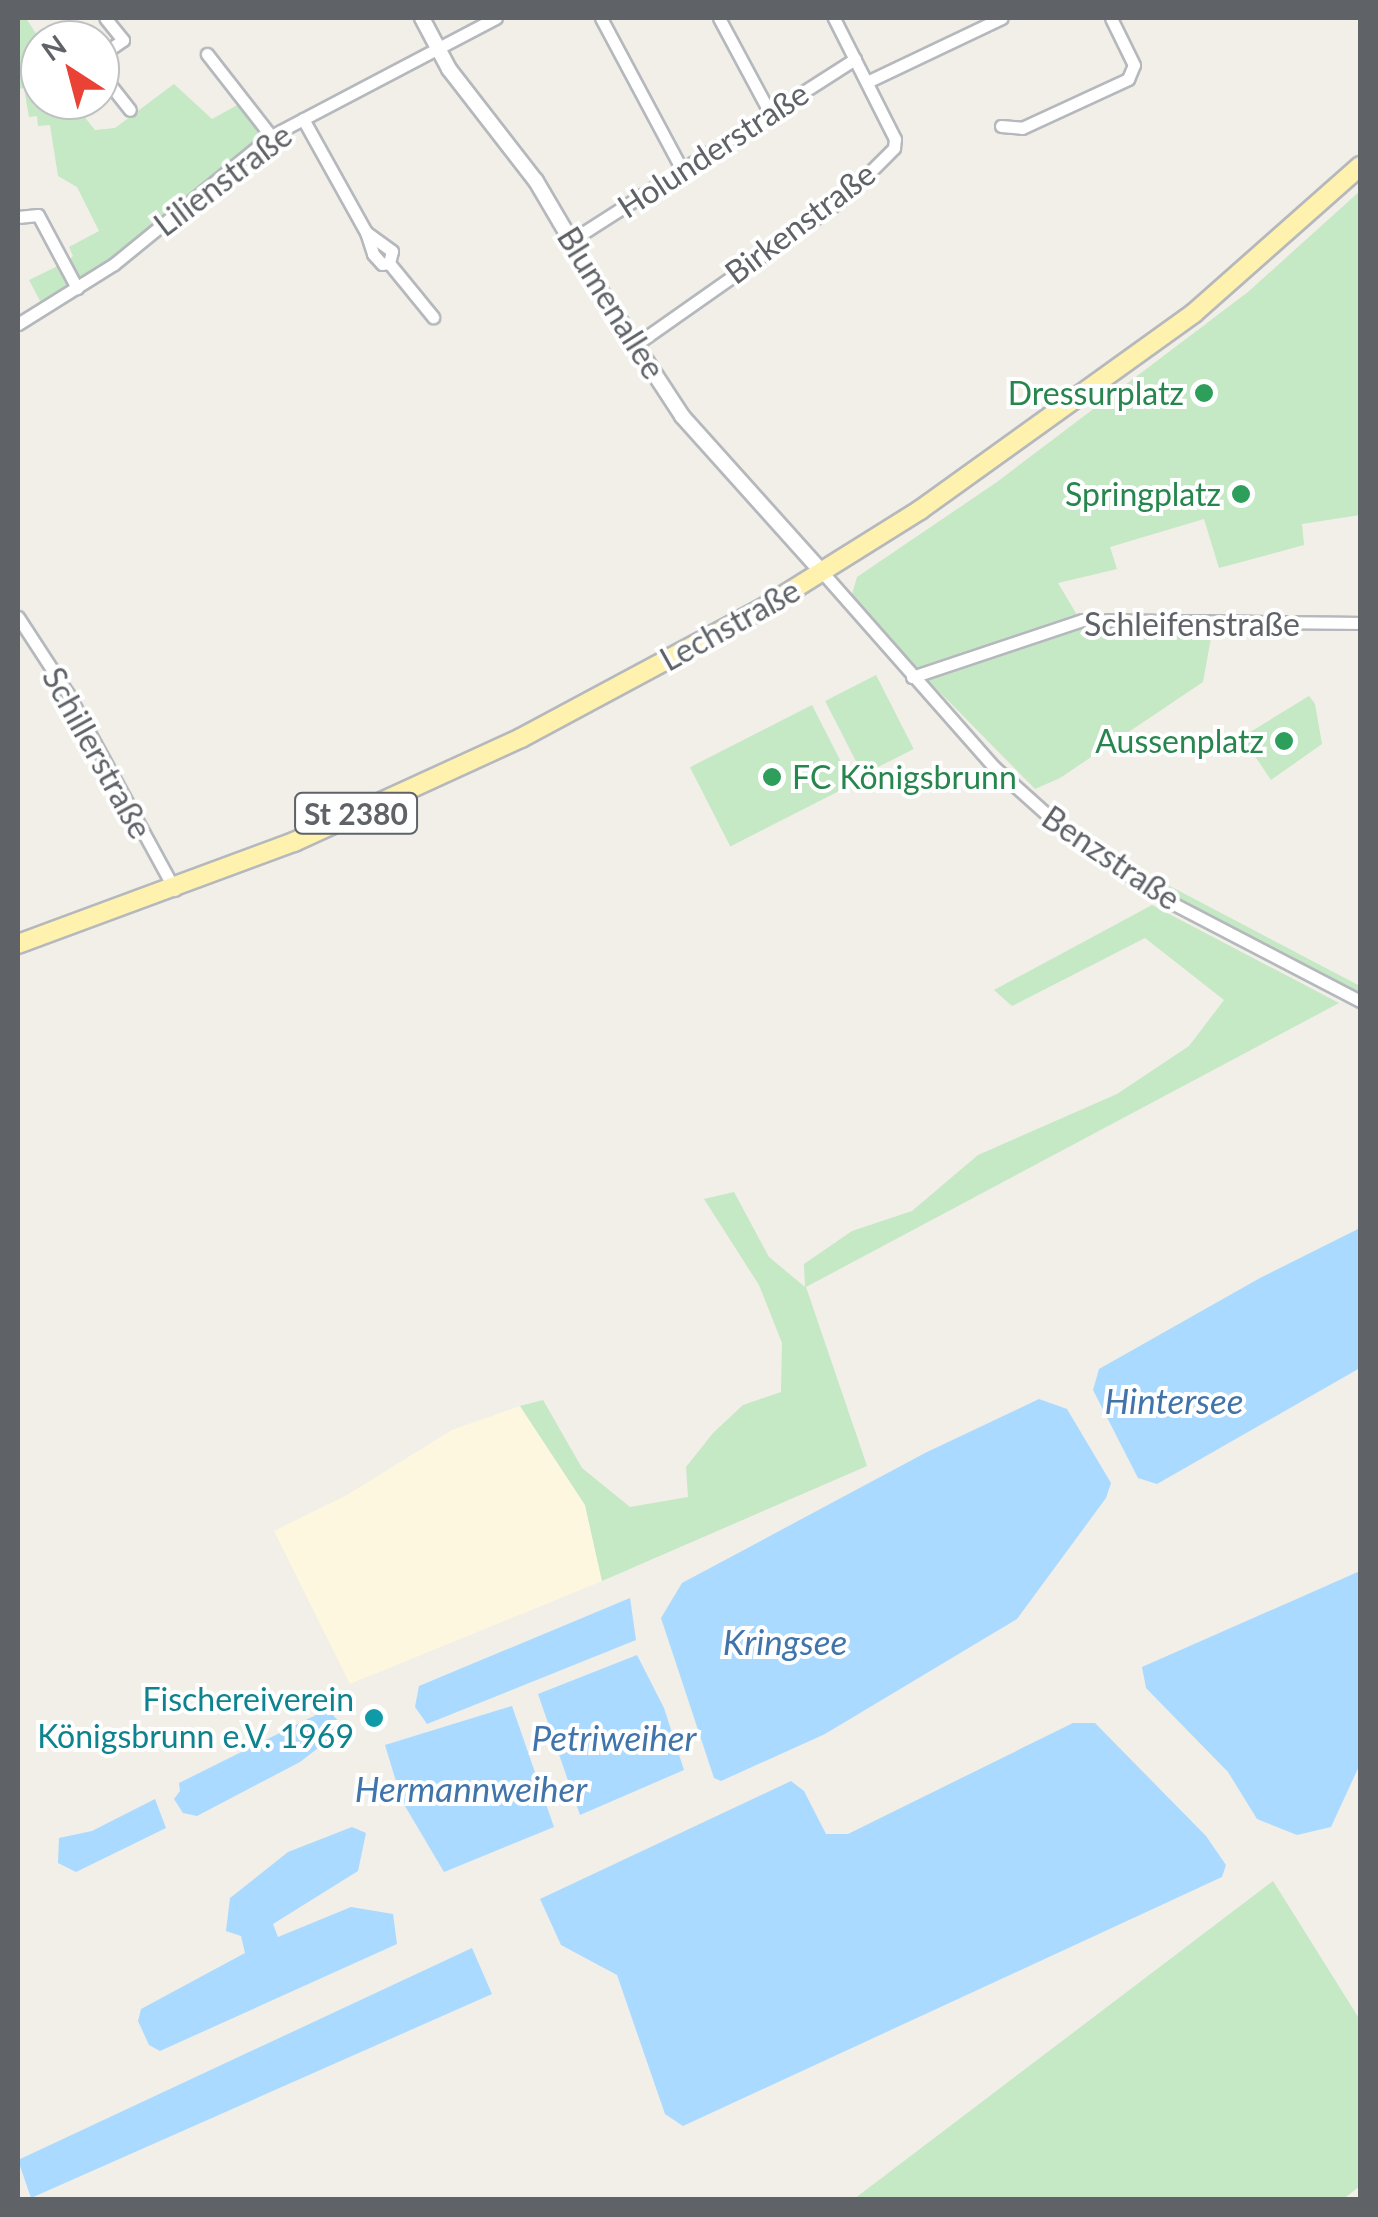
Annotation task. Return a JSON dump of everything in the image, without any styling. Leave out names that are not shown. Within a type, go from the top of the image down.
[{"type":"main road","name":"Lechstraße","points":[[18,944],[175,890],[294,842],[521,738],[822,573],[920,510],[1194,313],[1360,166]]},
{"type":"street","name":"Blumenallee","points":[[422,18],[437,50],[536,181],[682,416],[822,573]]},
{"type":"street","name":"Lilienstraße","points":[[18,324],[114,264],[271,136],[496,18]]},
{"type":"street","points":[[601,18],[682,170]]},
{"type":"street","points":[[719,18],[770,113]]},
{"type":"street","name":"Birkenstraße","points":[[635,345],[844,198],[894,148],[894,139],[834,18]]},
{"type":"street","points":[[867,82],[1002,18]]},
{"type":"street","points":[[1001,126],[1022,128],[1128,79],[1134,66],[1110,18]]},
{"type":"street","points":[[207,54],[271,136]]},
{"type":"street","name":"Holunderstraße","points":[[572,240],[855,60]]},
{"type":"street","points":[[120,97],[130,110]]},
{"type":"street","points":[[304,119],[366,232],[376,259],[389,263],[433,317]]},
{"type":"street","points":[[18,217],[38,215],[77,288]]},
{"type":"street","name":"Benzstraße","points":[[822,573],[994,767],[1071,836],[1166,900],[1360,1000]]},
{"type":"street","name":"Schillerstraße","points":[[18,618],[68,694],[175,890]]},
{"type":"street","name":"Schleifenstraße","points":[[912,677],[1082,620],[1360,623]]},
{"type":"shaded area","points":[[520,1406],[585,1505],[602,1581],[350,1684],[274,1531],[347,1495],[452,1430]]},
{"type":"green space","points":[[18,18],[26,18],[20,20],[18,89]]},
{"type":"green space","points":[[174,84],[212,119],[241,103],[270,138],[84,278],[40,301],[29,280],[68,261],[73,256],[69,247],[99,231],[77,187],[58,176],[50,125],[38,126],[37,120],[87,120],[95,130],[115,128]]},
{"type":"green space","points":[[1360,191],[1360,515],[1302,524],[1304,545],[1219,568],[1204,519],[1110,547],[1117,569],[1058,583],[1083,625],[1212,632],[1203,682],[1060,778],[1035,789],[910,662],[852,594],[857,577],[997,482],[1248,292]]},
{"type":"green space","points":[[876,675],[914,749],[863,775],[825,701]]},
{"type":"green space","name":"Aussenplatz","points":[[1309,696],[1315,704],[1322,744],[1271,780],[1242,737]]},
{"type":"green space","name":"FC Königsbrunn","points":[[812,705],[852,784],[730,846],[690,767]]},
{"type":"green space","points":[[1141,876],[1164,883],[1360,986],[1360,1001],[1137,881]]},
{"type":"green space","points":[[1152,905],[1339,1003],[806,1287],[867,1466],[602,1581],[585,1505],[520,1406],[543,1400],[582,1468],[630,1507],[688,1497],[686,1467],[713,1433],[743,1405],[781,1392],[782,1343],[759,1285],[704,1199],[734,1192],[769,1257],[805,1287],[804,1264],[852,1231],[912,1211],[978,1155],[1117,1094],[1189,1046],[1224,1000],[1145,938],[1012,1006],[994,990]]},
{"type":"green space","points":[[1273,1881],[1360,2020],[1360,2186],[1342,2200],[854,2199]]},
{"type":"water","name":"Hintersee","points":[[1360,1228],[1360,1368],[1157,1484],[1138,1478],[1093,1390],[1099,1369],[1260,1278]]},
{"type":"water","name":"Kringsee","points":[[1039,1399],[1067,1409],[1111,1483],[1106,1498],[1017,1619],[825,1734],[721,1781],[714,1778],[661,1618],[682,1583],[925,1453]]},
{"type":"water","points":[[1360,1571],[1360,1764],[1331,1827],[1297,1835],[1257,1819],[1228,1772],[1146,1688],[1142,1667]]},
{"type":"water","points":[[630,1598],[636,1640],[427,1724],[415,1707],[419,1686]]},
{"type":"water","name":"Petriweiher","points":[[637,1655],[664,1708],[684,1770],[580,1815],[538,1694]]},
{"type":"water","name":"Hermannweiher","points":[[512,1706],[554,1827],[444,1872],[402,1801],[385,1745]]},
{"type":"water","points":[[328,1709],[344,1728],[300,1762],[197,1816],[183,1813],[174,1799],[180,1791],[179,1783]]},
{"type":"water","points":[[1073,1723],[1095,1723],[1206,1836],[1226,1865],[1222,1877],[683,2126],[665,2114],[617,1975],[561,1945],[540,1899],[791,1781],[804,1791],[826,1834],[848,1834]]},
{"type":"water","points":[[155,1799],[166,1828],[76,1872],[58,1863],[59,1838],[92,1831]]},
{"type":"water","points":[[352,1827],[366,1833],[358,1871],[273,1924],[278,1937],[351,1907],[393,1914],[397,1944],[160,2051],[149,2045],[138,2021],[141,2009],[245,1953],[241,1936],[226,1931],[230,1898],[288,1852]]},
{"type":"water","points":[[472,1948],[492,1994],[31,2198],[18,2160]]},
{"type":"place","name":"Dressurplatz","points":[[1204,393]]},
{"type":"place","name":"Springplatz","points":[[1241,494]]},
{"type":"place","name":"Aussenplatz","points":[[1284,741]]},
{"type":"place","name":"FC Königsbrunn","points":[[772,777]]},
{"type":"place","name":"Fischereiverein Königsbrunn e.V. 1969","points":[[374,1718]]}]
